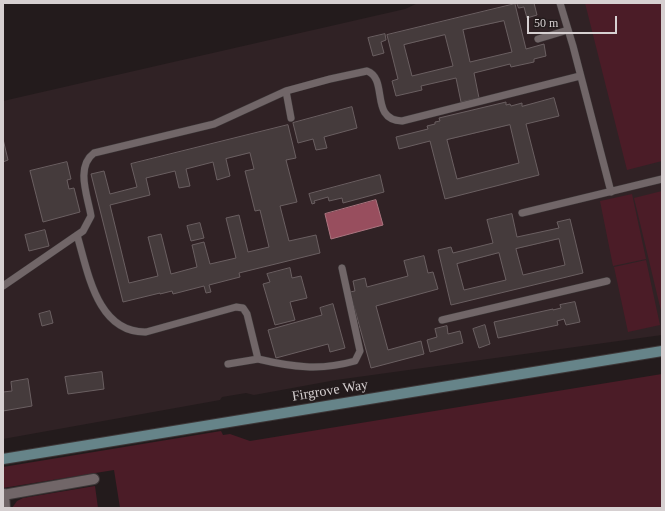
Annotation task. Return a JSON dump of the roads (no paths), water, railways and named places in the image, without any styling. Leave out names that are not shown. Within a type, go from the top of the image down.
[{"type":"street","name":"Firgrove Way","points":[[3,459],[662,351]]},
{"type":"street","points":[[6,508],[4,494],[94,479]]},
{"type":"lane","points":[[560,3],[610,192]]},
{"type":"lane","points":[[538,39],[568,30]]},
{"type":"lane","points":[[3,286],[83,231],[91,216],[84,178],[86,161],[94,153],[214,124],[286,91],[330,79],[367,72],[374,76],[386,115],[394,121],[402,121],[580,76]]},
{"type":"lane","points":[[286,91],[291,118]]},
{"type":"lane","points":[[522,213],[662,180]]},
{"type":"lane","points":[[77,235],[96,295],[110,319],[137,332],[146,332],[236,307],[243,308],[247,314],[258,359]]},
{"type":"lane","points":[[228,364],[258,359],[302,368],[320,368],[356,361],[360,351],[342,268]]},
{"type":"lane","points":[[442,320],[607,281]]}]
